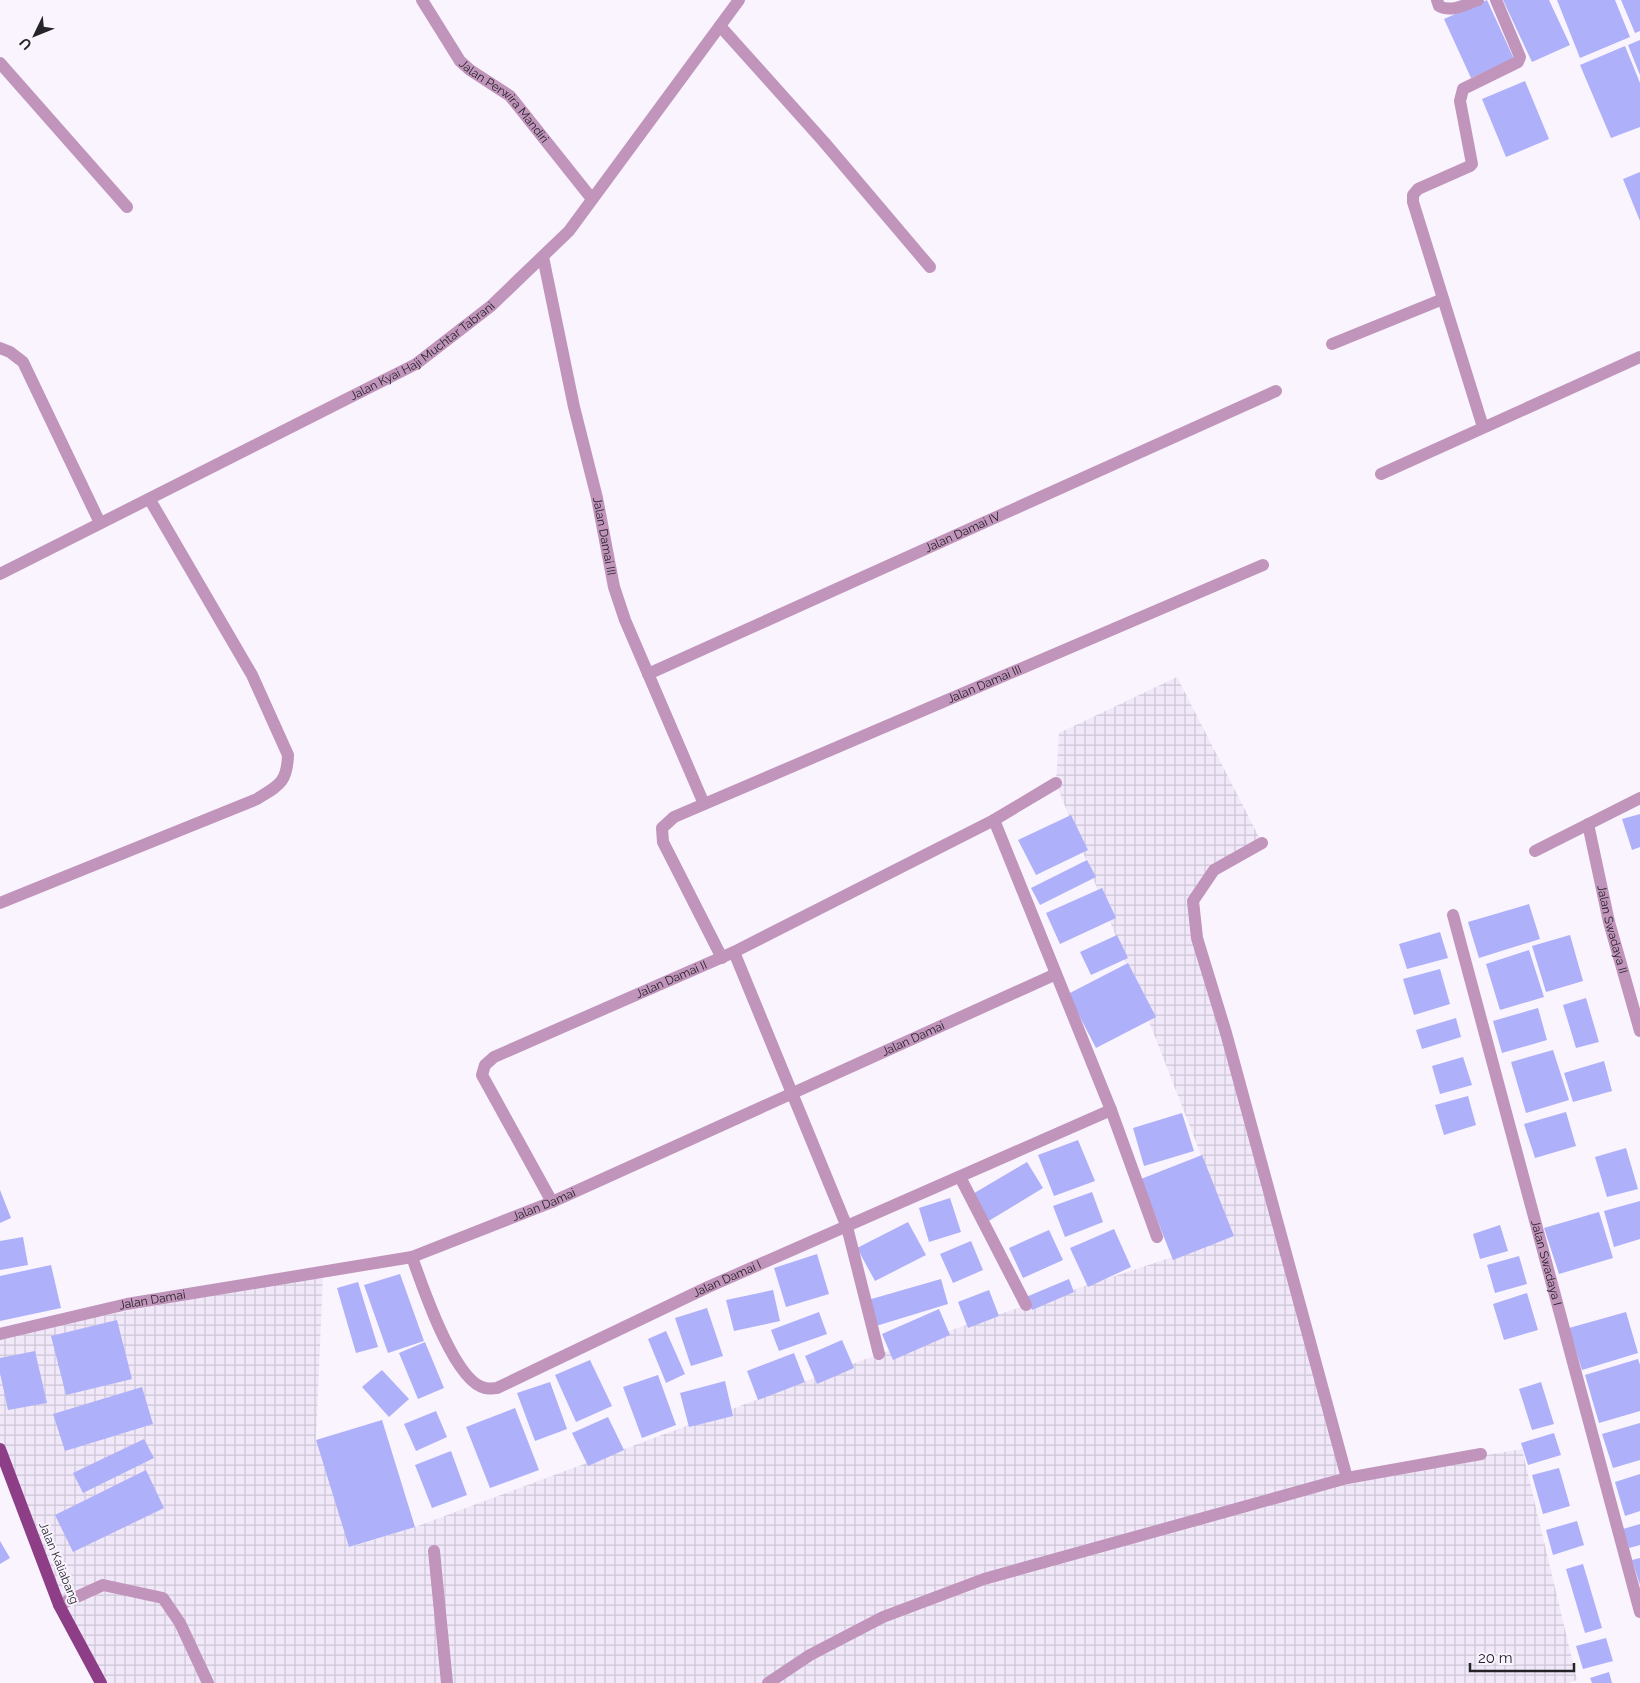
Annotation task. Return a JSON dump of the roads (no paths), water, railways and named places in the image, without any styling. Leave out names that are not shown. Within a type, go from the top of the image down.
[{"type":"main road","name":"Jalan Kaliabang","points":[[0,1450],[58,1604],[102,1683]]},
{"type":"street","name":"Jalan Perwira Mandiri","points":[[422,0],[460,61],[470,70],[510,96],[592,199]]},
{"type":"street","name":"Jalan Kyai Haji Muchtar Tabrani","points":[[1,572],[150,500],[416,364],[491,306],[569,231],[738,0]]},
{"type":"street","points":[[1437,0],[1439,6],[1446,10],[1478,0]]},
{"type":"street","points":[[1483,427],[1413,202],[1413,195],[1418,189],[1472,164],[1460,101],[1463,89],[1518,62],[1520,57],[1496,0]]},
{"type":"street","points":[[720,26],[824,142],[930,267]]},
{"type":"street","points":[[0,63],[127,207]]},
{"type":"street","name":"Jalan Damai III","points":[[543,257],[574,407],[597,498],[614,587],[622,613],[704,804]]},
{"type":"street","points":[[1332,344],[1443,299]]},
{"type":"street","points":[[0,348],[10,352],[23,362],[100,523]]},
{"type":"street","points":[[1380,474],[1640,357]]},
{"type":"street","name":"Jalan Damai IV","points":[[648,674],[1276,391]]},
{"type":"street","points":[[0,903],[257,798],[280,784],[287,768],[288,755],[252,676],[150,500]]},
{"type":"street","name":"Jalan Damai III","points":[[722,958],[663,842],[662,828],[674,817],[1263,565]]},
{"type":"street","name":"Jalan Damai II","points":[[552,1202],[482,1075],[486,1065],[494,1057],[722,958],[994,820],[1056,784]]},
{"type":"street","points":[[1535,851],[1640,798]]},
{"type":"street","points":[[994,820],[1111,1110],[1157,1237]]},
{"type":"street","name":"Jalan Swadaya II","points":[[1588,824],[1609,922],[1640,1031]]},
{"type":"street","points":[[1262,843],[1214,870],[1198,893],[1193,901],[1197,938],[1226,1033],[1347,1478]]},
{"type":"street","name":"Jalan Swadaya I","points":[[1454,915],[1640,1612]]},
{"type":"street","points":[[734,952],[847,1227],[879,1354]]},
{"type":"street","name":"Jalan Damai","points":[[0,1334],[127,1304],[412,1257],[552,1202],[1056,974]]},
{"type":"street","name":"Jalan Damai I","points":[[412,1257],[430,1310],[452,1354],[472,1381],[485,1388],[497,1388],[708,1287],[1111,1110]]},
{"type":"street","points":[[960,1177],[1026,1305]]},
{"type":"street","points":[[768,1683],[810,1655],[883,1617],[984,1579],[1347,1478],[1481,1454]]},
{"type":"street","points":[[434,1551],[446,1683]]},
{"type":"street","points":[[58,1604],[103,1585],[163,1598],[180,1623],[208,1683]]}]
